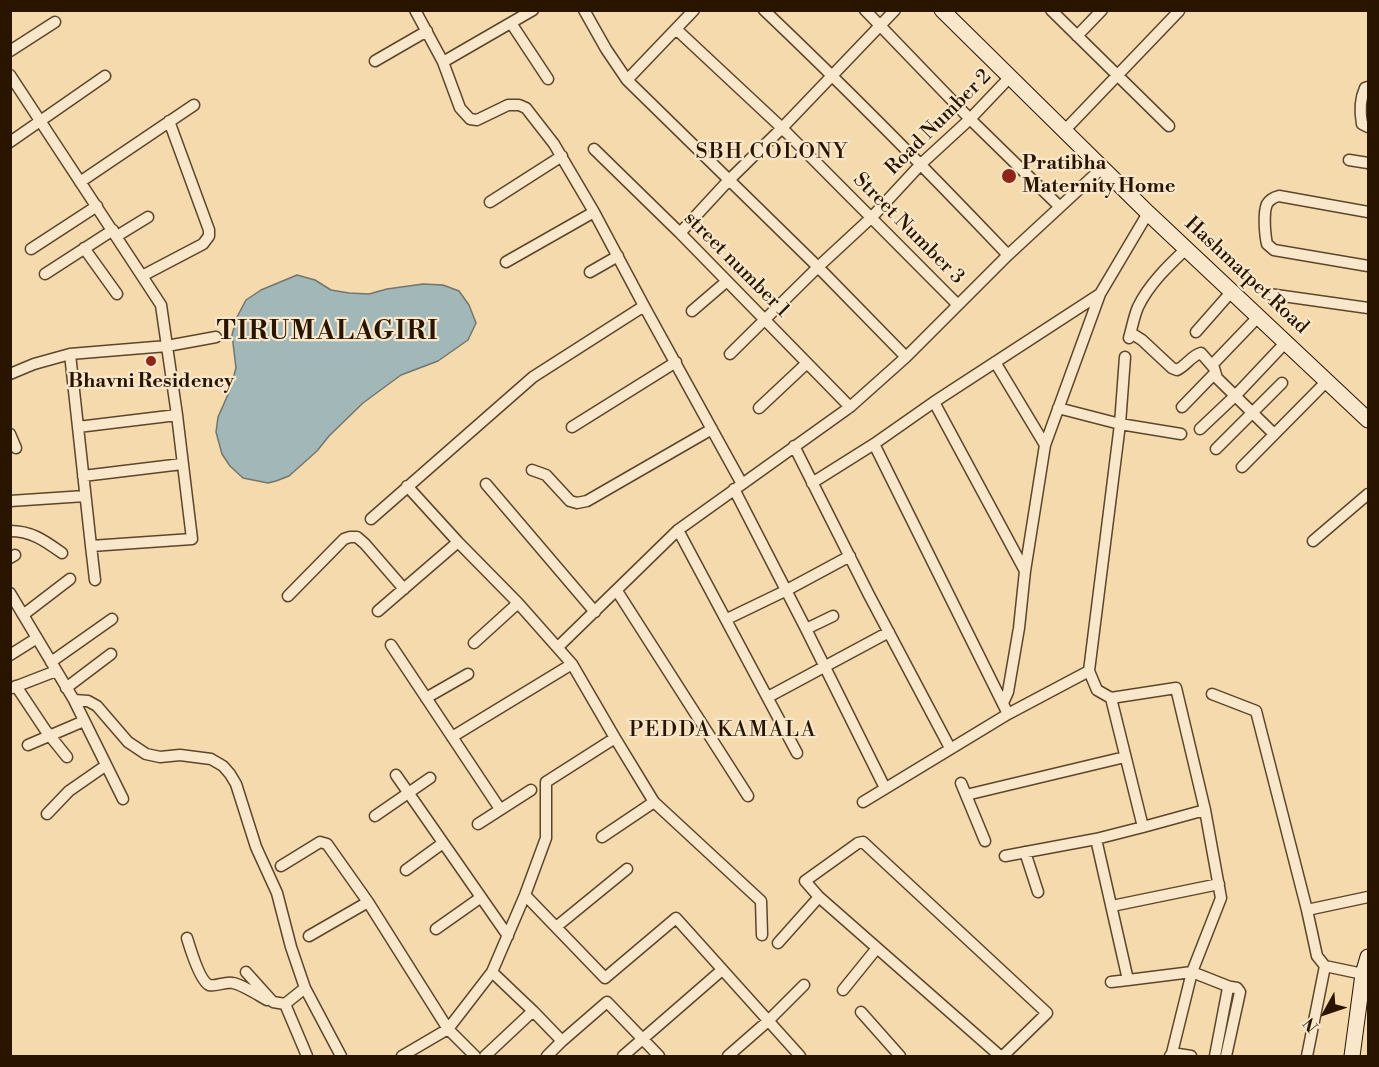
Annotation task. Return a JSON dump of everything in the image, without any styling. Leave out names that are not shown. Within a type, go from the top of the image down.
[{"type":"main road","name":"Hashmatpet Road","points":[[942,10],[1148,213],[1368,420]]},
{"type":"main road","points":[[1352,1056],[1364,996],[1363,974],[1368,957]]},
{"type":"street","points":[[415,10],[443,62],[460,108],[465,114],[477,120],[508,105],[513,104],[526,108],[562,156],[712,429],[785,591],[885,788]]},
{"type":"street","points":[[443,62],[533,10]]},
{"type":"street","points":[[584,10],[606,50],[627,80],[818,267],[906,357]]},
{"type":"street","points":[[627,80],[694,10]]},
{"type":"street","points":[[764,10],[921,164],[1008,255]]},
{"type":"street","points":[[865,10],[970,119],[1060,207]]},
{"type":"street","points":[[680,233],[895,10]]},
{"type":"street","points":[[1052,10],[1169,126]]},
{"type":"street","points":[[1077,36],[1102,10]]},
{"type":"street","points":[[1064,131],[1179,10]]},
{"type":"street","points":[[10,51],[55,22]]},
{"type":"street","points":[[511,23],[548,79]]},
{"type":"street","name":"Street Number 3","points":[[676,29],[782,128],[958,305]]},
{"type":"street","points":[[375,61],[427,31]]},
{"type":"street","points":[[10,75],[161,305],[192,539],[91,546]]},
{"type":"street","points":[[10,142],[105,75]]},
{"type":"street","name":"Road Number 2","points":[[730,354],[818,267],[872,218],[921,164],[970,119],[1009,78]]},
{"type":"street","points":[[1368,87],[1362,94],[1360,116],[1362,124],[1368,127]]},
{"type":"street","points":[[80,182],[194,105]]},
{"type":"street","points":[[142,276],[203,244],[209,236],[209,230],[169,121]]},
{"type":"street","name":"street number 1","points":[[594,149],[680,233],[850,407]]},
{"type":"street","points":[[490,202],[562,156]]},
{"type":"street","points":[[1349,160],[1368,163]]},
{"type":"street","points":[[558,647],[678,530],[850,407],[906,357],[1008,255],[1102,168]]},
{"type":"street","points":[[1368,212],[1279,196],[1272,198],[1267,205],[1264,232],[1267,244],[1274,250],[1368,266]]},
{"type":"street","points":[[31,249],[97,206]]},
{"type":"street","points":[[506,262],[594,212]]},
{"type":"street","points":[[1003,703],[1008,692],[1019,628],[1044,445],[1100,294],[1148,213]]},
{"type":"street","points":[[45,274],[84,248],[148,217]]},
{"type":"street","points":[[84,248],[117,294]]},
{"type":"street","points":[[1187,248],[1165,269],[1150,288],[1138,307],[1130,336],[1142,340],[1172,369],[1182,368],[1201,353],[1217,378],[1274,434]]},
{"type":"street","points":[[590,272],[618,256]]},
{"type":"street","points":[[692,311],[727,281]]},
{"type":"street","points":[[1196,332],[1232,291]]},
{"type":"street","points":[[812,483],[1100,294]]},
{"type":"street","points":[[1269,294],[1368,308]]},
{"type":"street","points":[[371,519],[533,377],[644,306]]},
{"type":"street","points":[[1182,407],[1259,316]]},
{"type":"street","points":[[10,374],[34,364],[70,354],[167,346],[216,337]]},
{"type":"street","points":[[1200,429],[1286,342]]},
{"type":"street","points":[[70,354],[95,580]]},
{"type":"street","points":[[1125,357],[1120,424],[1089,671],[1097,690],[1111,698],[1176,688],[1205,810],[1221,898],[1192,972],[1171,1055],[1191,1056]]},
{"type":"street","points":[[572,427],[676,362]]},
{"type":"street","points":[[996,362],[1044,445]]},
{"type":"street","points":[[759,408],[807,363]]},
{"type":"street","points":[[1242,467],[1327,381]]},
{"type":"street","points":[[1216,448],[1282,383]]},
{"type":"street","points":[[934,402],[1025,572]]},
{"type":"street","points":[[1058,408],[1120,424],[1181,434]]},
{"type":"street","points":[[78,427],[177,415]]},
{"type":"street","points":[[532,470],[546,476],[570,501],[577,503],[587,501],[712,429]]},
{"type":"street","points":[[10,434],[16,448]]},
{"type":"street","points":[[874,444],[1008,714]]},
{"type":"street","points":[[794,446],[950,748]]},
{"type":"street","points":[[83,476],[182,464]]},
{"type":"street","points":[[486,484],[595,612]]},
{"type":"street","points":[[407,486],[458,542],[519,603],[572,664],[654,802],[761,901],[762,935]]},
{"type":"street","points":[[1312,541],[1368,494]]},
{"type":"street","points":[[10,501],[85,496]]},
{"type":"street","points":[[678,530],[798,753]]},
{"type":"street","points":[[10,531],[21,531],[41,538],[62,553]]},
{"type":"street","points":[[288,596],[344,539],[350,537],[357,537],[365,544],[404,589]]},
{"type":"street","points":[[378,611],[458,542]]},
{"type":"street","points":[[727,619],[850,556]]},
{"type":"street","points":[[23,615],[70,579]]},
{"type":"street","points":[[617,591],[748,796]]},
{"type":"street","points":[[12,601],[23,615],[74,700],[123,799]]},
{"type":"street","points":[[474,643],[519,603]]},
{"type":"street","points":[[806,629],[832,616]]},
{"type":"street","points":[[67,758],[13,686],[54,666],[112,619]]},
{"type":"street","points":[[768,697],[889,632]]},
{"type":"street","points":[[10,655],[37,638]]},
{"type":"street","points":[[391,645],[500,809]]},
{"type":"street","points":[[66,688],[111,654]]},
{"type":"street","points":[[452,737],[572,664]]},
{"type":"street","points":[[863,801],[1008,714],[1089,671]]},
{"type":"street","points":[[426,698],[468,674]]},
{"type":"street","points":[[1212,694],[1256,711],[1317,956],[1325,966],[1363,974]]},
{"type":"street","points":[[1111,698],[1143,827]]},
{"type":"street","points":[[74,700],[88,701],[98,706],[128,742],[146,754],[160,757],[180,755],[211,759],[223,766],[230,774],[236,784],[256,847],[277,893],[291,947],[305,988],[341,1056]]},
{"type":"street","points":[[28,745],[84,721]]},
{"type":"street","points":[[402,1056],[448,1029],[492,972],[525,895],[546,838],[546,782],[615,738]]},
{"type":"street","points":[[966,795],[1125,757]]},
{"type":"street","points":[[47,814],[69,791],[105,766]]},
{"type":"street","points":[[396,774],[508,936]]},
{"type":"street","points":[[375,816],[430,778]]},
{"type":"street","points":[[961,783],[985,841]]},
{"type":"street","points":[[478,824],[531,790]]},
{"type":"street","points":[[602,837],[654,802]]},
{"type":"street","points":[[1005,856],[1096,839],[1205,810]]},
{"type":"street","points":[[1096,839],[1128,980]]},
{"type":"street","points":[[282,866],[320,842],[327,844],[368,902],[448,1029],[475,1056]]},
{"type":"street","points":[[863,842],[1047,1013],[1002,1056],[878,948],[819,897],[805,881],[858,843],[863,842]]},
{"type":"street","points":[[406,870],[443,843]]},
{"type":"street","points":[[1025,852],[1038,892]]},
{"type":"street","points":[[556,927],[627,869]]},
{"type":"street","points":[[1112,906],[1219,884]]},
{"type":"street","points":[[525,895],[605,978],[676,918],[800,1056]]},
{"type":"street","points":[[778,943],[819,897]]},
{"type":"street","points":[[1307,909],[1368,897]]},
{"type":"street","points":[[436,929],[480,898]]},
{"type":"street","points":[[309,936],[368,902]]},
{"type":"street","points":[[187,938],[194,960],[207,984],[211,986],[226,982],[234,983],[273,1002],[285,1004],[305,988]]},
{"type":"street","points":[[843,990],[878,948]]},
{"type":"street","points":[[1307,1056],[1325,966]]},
{"type":"street","points":[[623,1056],[722,970]]},
{"type":"street","points":[[246,972],[273,1002]]},
{"type":"street","points":[[492,972],[562,1041]]},
{"type":"street","points":[[1111,982],[1192,972],[1237,988],[1240,992],[1226,1056]]},
{"type":"street","points":[[728,1056],[804,985]]},
{"type":"street","points":[[1215,1056],[1230,987]]},
{"type":"street","points":[[547,1056],[608,1002],[659,1056]]},
{"type":"street","points":[[285,1004],[307,1056]]},
{"type":"street","points":[[485,1056],[533,1011]]},
{"type":"street","points":[[861,1012],[900,1056]]},
{"type":"shaded area","points":[[297,275],[315,280],[331,290],[349,293],[369,294],[423,284],[443,285],[459,291],[469,305],[476,323],[468,340],[438,361],[401,375],[363,403],[317,451],[289,476],[268,483],[243,478],[230,466],[222,454],[216,432],[218,417],[230,390],[236,368],[232,335],[237,317],[246,300],[261,290]]},
{"type":"place","name":"Pratibha Maternity Home","points":[[1009,176]]},
{"type":"place","name":"Bhavni Residency","points":[[151,361]]},
{"type":"district","name":"SBH COLONY","points":[[772,153]]},
{"type":"district","name":"TIRUMALAGIRI","points":[[328,333]]},
{"type":"district","name":"PEDDA KAMALA","points":[[723,731]]}]
